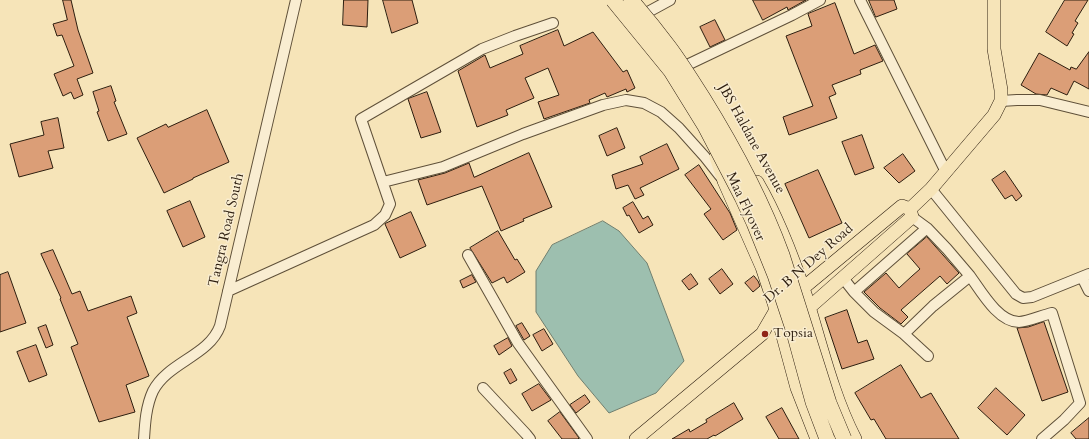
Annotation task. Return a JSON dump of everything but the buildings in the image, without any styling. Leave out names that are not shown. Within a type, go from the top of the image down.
[{"type":"highway","name":"Maa Flyover","points":[[613,0],[671,71],[705,126],[742,197],[775,275],[793,329],[814,402],[827,439]]},
{"type":"highway","name":"Maa Flyover","points":[[631,0],[670,47],[717,121],[754,190],[780,249],[823,384],[844,439]]},
{"type":"main road","points":[[605,0],[632,29],[650,52],[686,104],[716,157],[724,181],[762,267],[782,330],[797,388],[817,439]]},
{"type":"main road","name":"JBS Haldane Avenue","points":[[639,0],[709,96],[768,201],[789,249],[836,394],[848,426],[855,439]]},
{"type":"main road","points":[[994,0],[994,49],[1001,90],[1001,101]]},
{"type":"main road","name":"Dr. B N Dey Road","points":[[762,334],[782,330],[843,278],[911,213],[994,115],[1001,101]]},
{"type":"main road","name":"Dr. B N Dey Road","points":[[762,334],[776,310],[902,206],[911,213]]},
{"type":"main road","points":[[636,439],[762,334]]},
{"type":"street","name":"Tangra Road South","points":[[144,439],[147,410],[153,392],[167,373],[211,342],[217,334],[220,326],[296,0]]},
{"type":"street","points":[[648,12],[670,0]]},
{"type":"street","points":[[687,65],[820,0]]},
{"type":"street","points":[[860,0],[946,172]]},
{"type":"street","points":[[228,290],[374,225],[385,215],[390,204],[361,119],[482,49],[553,23]]},
{"type":"street","points":[[383,182],[443,167],[523,134],[603,105],[626,100],[644,103],[661,112],[679,128],[724,181]]},
{"type":"street","points":[[1001,101],[1040,100],[1089,112]]},
{"type":"street","points":[[931,189],[1016,294],[1023,298],[1032,297],[1086,276],[1089,291]]},
{"type":"street","points":[[911,213],[948,249],[994,308],[1007,319],[1019,322],[1052,313],[1080,403],[1064,420],[1042,439]]},
{"type":"street","points":[[854,292],[927,228]]},
{"type":"street","points":[[468,255],[518,343],[587,439]]},
{"type":"street","points":[[904,334],[933,306],[970,276]]},
{"type":"street","points":[[843,278],[854,292],[874,312],[904,334],[928,356]]},
{"type":"street","points":[[483,388],[530,439]]},
{"type":"shaded area","points":[[603,221],[619,231],[647,263],[684,361],[656,393],[609,413],[578,376],[536,312],[536,271],[552,245]]},
{"type":"place","name":"Topsia","points":[[765,334]]}]
